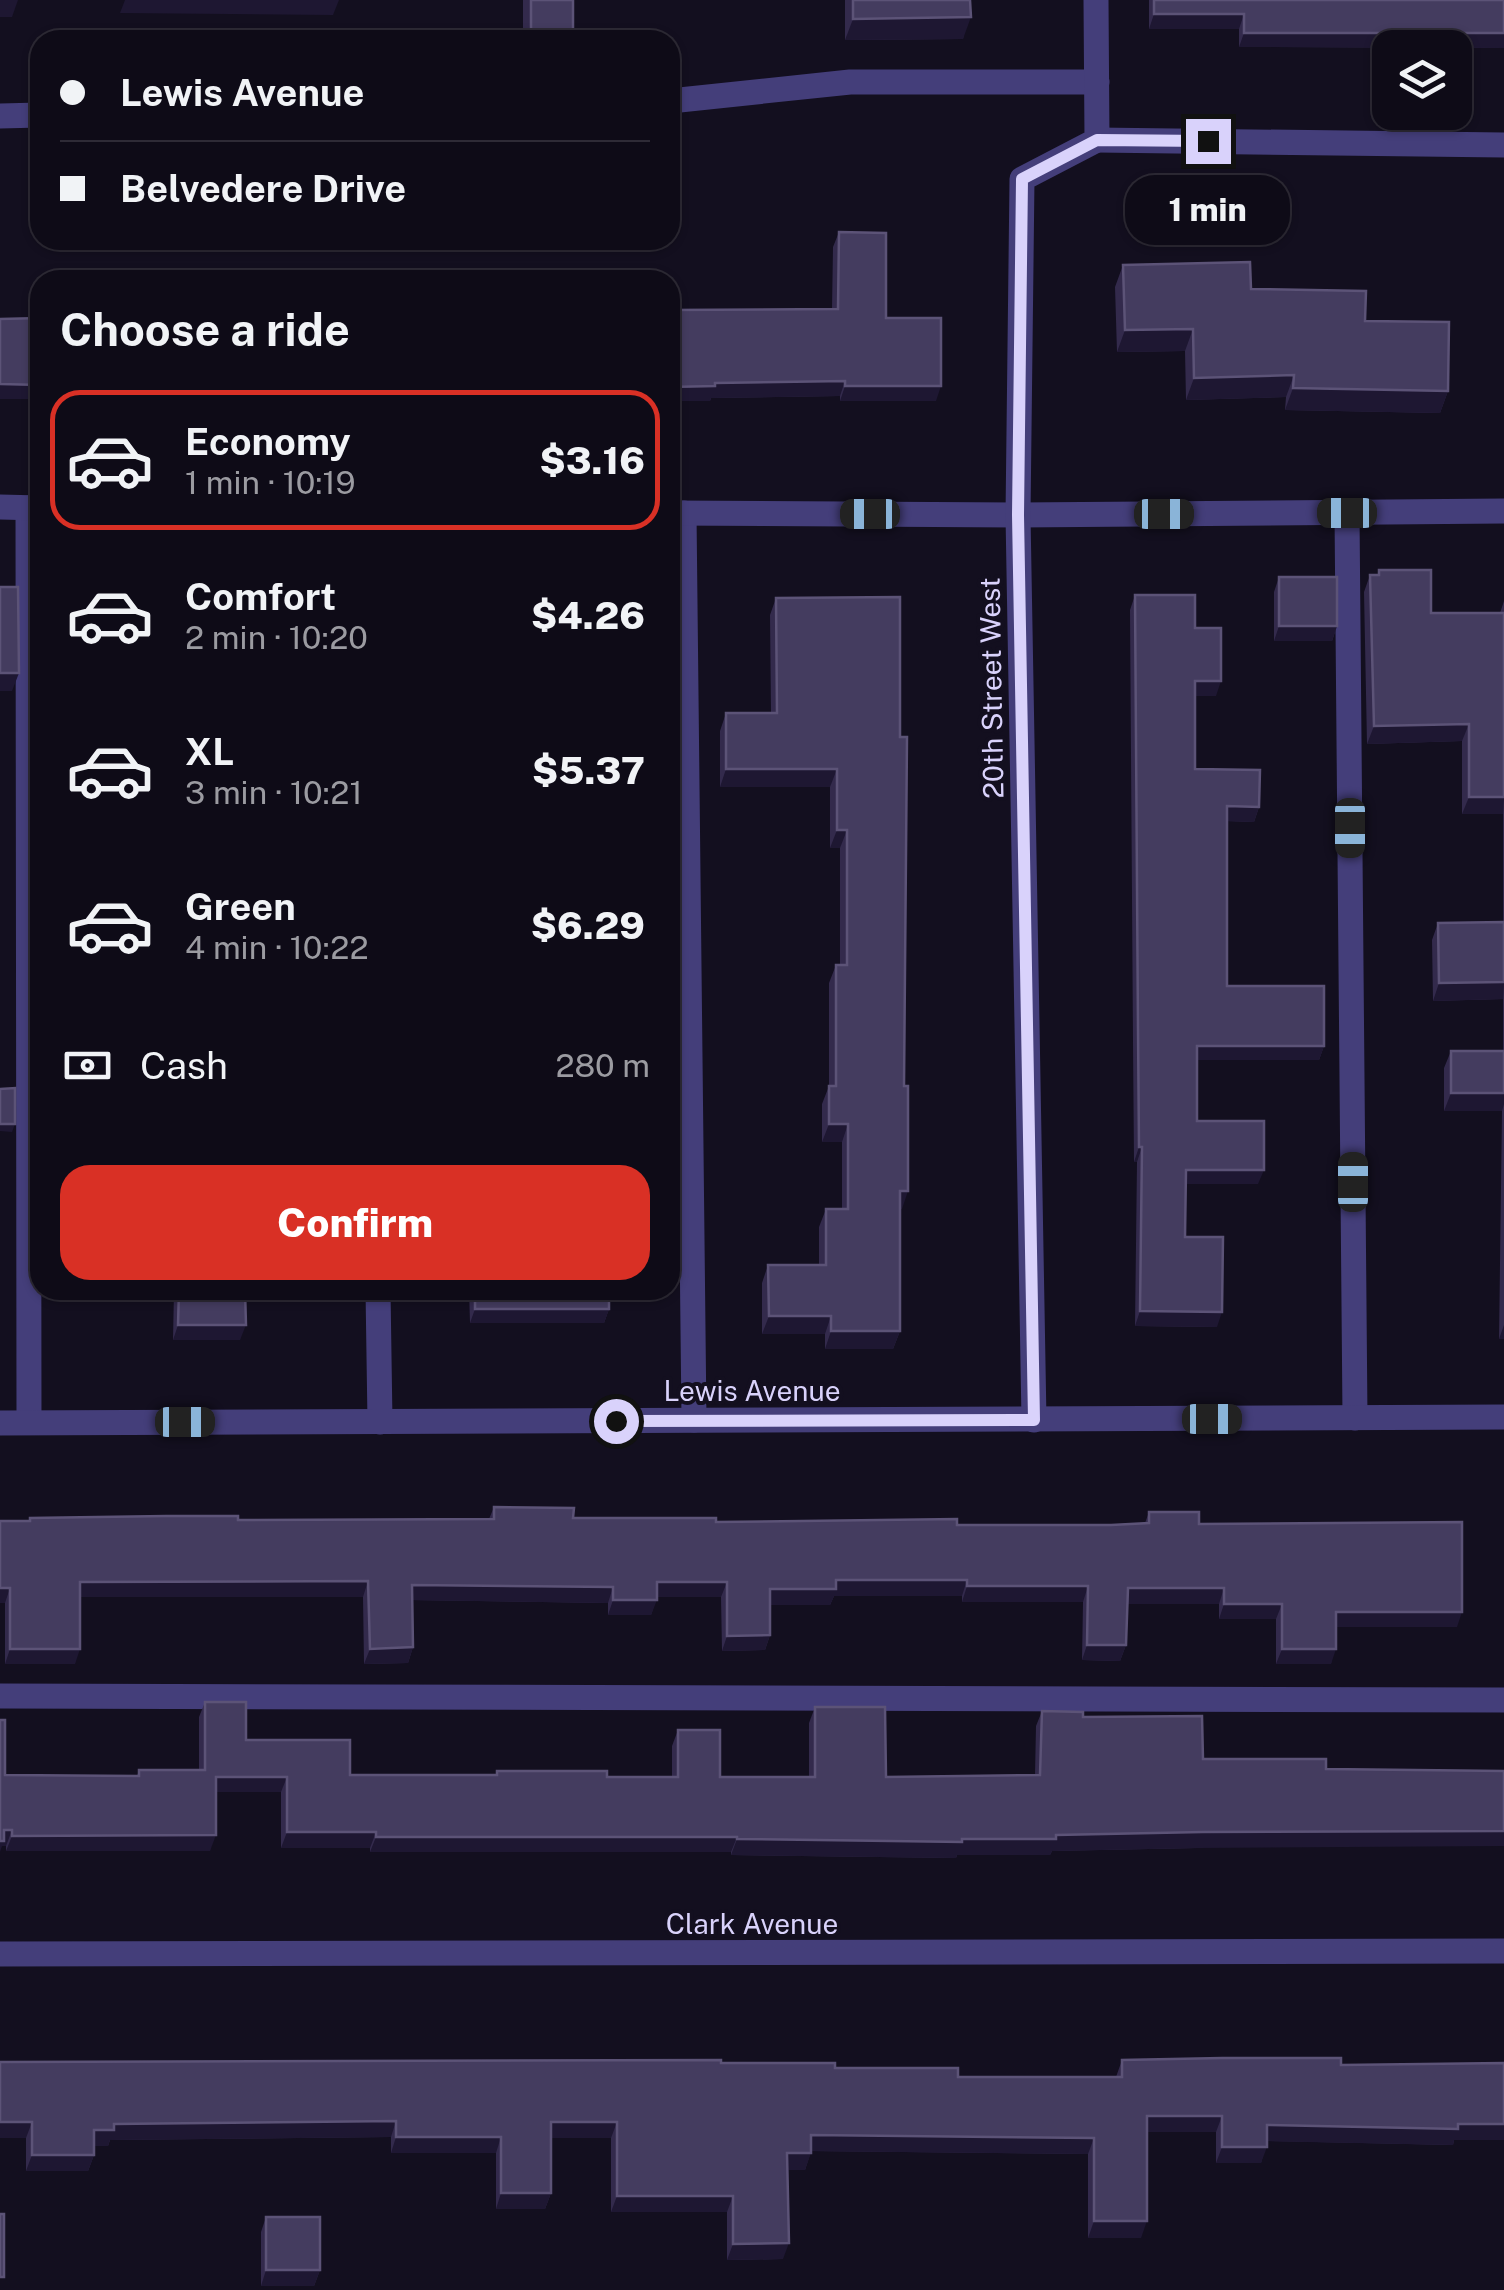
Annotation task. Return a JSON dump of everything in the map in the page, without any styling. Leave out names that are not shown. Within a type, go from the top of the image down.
[{"type":"street","points":[[1096,0],[1097,140],[1504,145]]},
{"type":"street","points":[[680,100],[850,82],[1097,82]]},
{"type":"street","points":[[0,116],[30,115]]},
{"type":"street","name":"20th Street West","points":[[1034,1420],[1018,515],[1022,179],[1097,140]]},
{"type":"street","points":[[0,508],[30,508]]},
{"type":"street","points":[[680,513],[1504,512]]},
{"type":"street","points":[[1347,513],[1355,1418]]},
{"type":"street","points":[[680,673],[694,1420]]},
{"type":"street","points":[[29,1422],[30,1239]]},
{"type":"street","points":[[378,1300],[380,1422]]},
{"type":"street","name":"Lewis Avenue","points":[[0,1423],[1504,1418]]},
{"type":"street","points":[[0,1696],[1504,1700]]},
{"type":"street","name":"Clark Avenue","points":[[0,1954],[1504,1952]]},
{"type":"building","points":[[531,0],[573,0],[573,30],[531,30]]},
{"type":"building","points":[[853,0],[970,0],[971,17],[853,19]]},
{"type":"building","points":[[1154,0],[1504,0],[1504,33],[1244,33],[1244,14],[1154,14]]},
{"type":"building","points":[[839,232],[886,233],[886,318],[941,318],[941,386],[845,386],[845,381],[680,387],[680,310],[838,309]]},
{"type":"building","points":[[1250,262],[1251,289],[1366,291],[1365,321],[1449,322],[1448,391],[1293,388],[1294,375],[1194,378],[1193,329],[1125,330],[1123,265]]},
{"type":"building","points":[[30,318],[30,385],[0,384],[0,319]]},
{"type":"building","points":[[1379,570],[1431,570],[1431,613],[1504,613],[1504,797],[1469,797],[1469,724],[1374,726],[1370,575],[1379,575]]},
{"type":"building","points":[[1279,577],[1337,577],[1337,626],[1279,626]]},
{"type":"building","points":[[0,587],[18,587],[19,673],[0,673]]},
{"type":"building","points":[[1135,595],[1195,595],[1195,628],[1221,628],[1221,681],[1195,681],[1195,769],[1260,770],[1259,807],[1227,806],[1227,986],[1324,986],[1324,1046],[1197,1046],[1197,1121],[1264,1121],[1264,1170],[1186,1170],[1185,1237],[1223,1237],[1222,1312],[1140,1311],[1142,1147]]},
{"type":"building","points":[[900,597],[900,737],[907,737],[904,1086],[908,1086],[908,1191],[900,1191],[900,1331],[831,1331],[831,1316],[769,1316],[768,1265],[826,1265],[826,1209],[848,1209],[848,1124],[829,1124],[829,1086],[836,1086],[836,965],[847,965],[847,830],[837,830],[837,769],[726,769],[726,713],[777,713],[776,598]]},
{"type":"building","points":[[1504,922],[1504,982],[1439,983],[1438,923]]},
{"type":"building","points":[[1451,1051],[1504,1051],[1504,1093],[1451,1093]]},
{"type":"building","points":[[15,1088],[15,1124],[0,1124],[0,1089]]},
{"type":"building","points":[[179,1300],[245,1300],[246,1325],[178,1325]]},
{"type":"building","points":[[475,1300],[609,1300],[609,1309],[475,1309]]},
{"type":"building","points":[[494,1507],[574,1508],[573,1518],[716,1518],[716,1522],[957,1519],[957,1525],[1111,1525],[1149,1523],[1149,1512],[1199,1512],[1199,1524],[1462,1522],[1462,1612],[1336,1612],[1336,1649],[1282,1649],[1282,1604],[1224,1604],[1224,1588],[1128,1588],[1126,1645],[1087,1645],[1088,1586],[967,1586],[967,1580],[836,1580],[836,1589],[770,1589],[770,1635],[727,1636],[727,1582],[657,1582],[657,1600],[613,1600],[613,1587],[412,1585],[413,1647],[370,1649],[368,1581],[80,1582],[80,1649],[10,1649],[10,1588],[0,1588],[0,1521],[166,1516],[238,1516],[238,1520],[494,1519]]},
{"type":"building","points":[[205,1702],[246,1702],[246,1740],[350,1740],[350,1775],[607,1771],[607,1777],[678,1777],[678,1730],[720,1730],[720,1777],[815,1777],[815,1707],[885,1707],[886,1777],[1040,1775],[1042,1711],[1083,1712],[1083,1717],[1202,1716],[1203,1759],[1326,1759],[1326,1769],[1504,1771],[1504,1831],[1203,1832],[1056,1835],[1056,1839],[962,1842],[737,1837],[376,1837],[376,1832],[287,1832],[287,1777],[216,1777],[216,1835],[12,1836],[12,1830],[4,1830],[4,1841],[0,1841],[0,1720],[5,1720],[5,1775],[139,1776],[139,1770],[205,1770]]},
{"type":"building","points":[[1341,2058],[1341,2065],[1504,2063],[1504,2124],[1458,2124],[1458,2129],[1267,2125],[1267,2147],[1222,2147],[1222,2116],[1147,2116],[1147,2221],[1094,2221],[1094,2138],[811,2135],[811,2153],[787,2153],[789,2243],[733,2244],[733,2196],[617,2196],[617,2122],[551,2122],[551,2193],[501,2193],[501,2137],[396,2137],[396,2121],[114,2124],[114,2130],[94,2130],[94,2155],[32,2155],[32,2122],[0,2122],[0,2062],[721,2060],[835,2063],[835,2068],[958,2068],[958,2077],[1122,2077],[1122,2060]]},
{"type":"building","points":[[0,2214],[4,2214],[4,2277],[0,2277]]},
{"type":"building","points":[[266,2217],[320,2217],[320,2270],[266,2270]]},
{"type":"route","points":[[616,1421],[1034,1420],[1018,515],[1022,179],[1097,140],[1208,141]]}]
